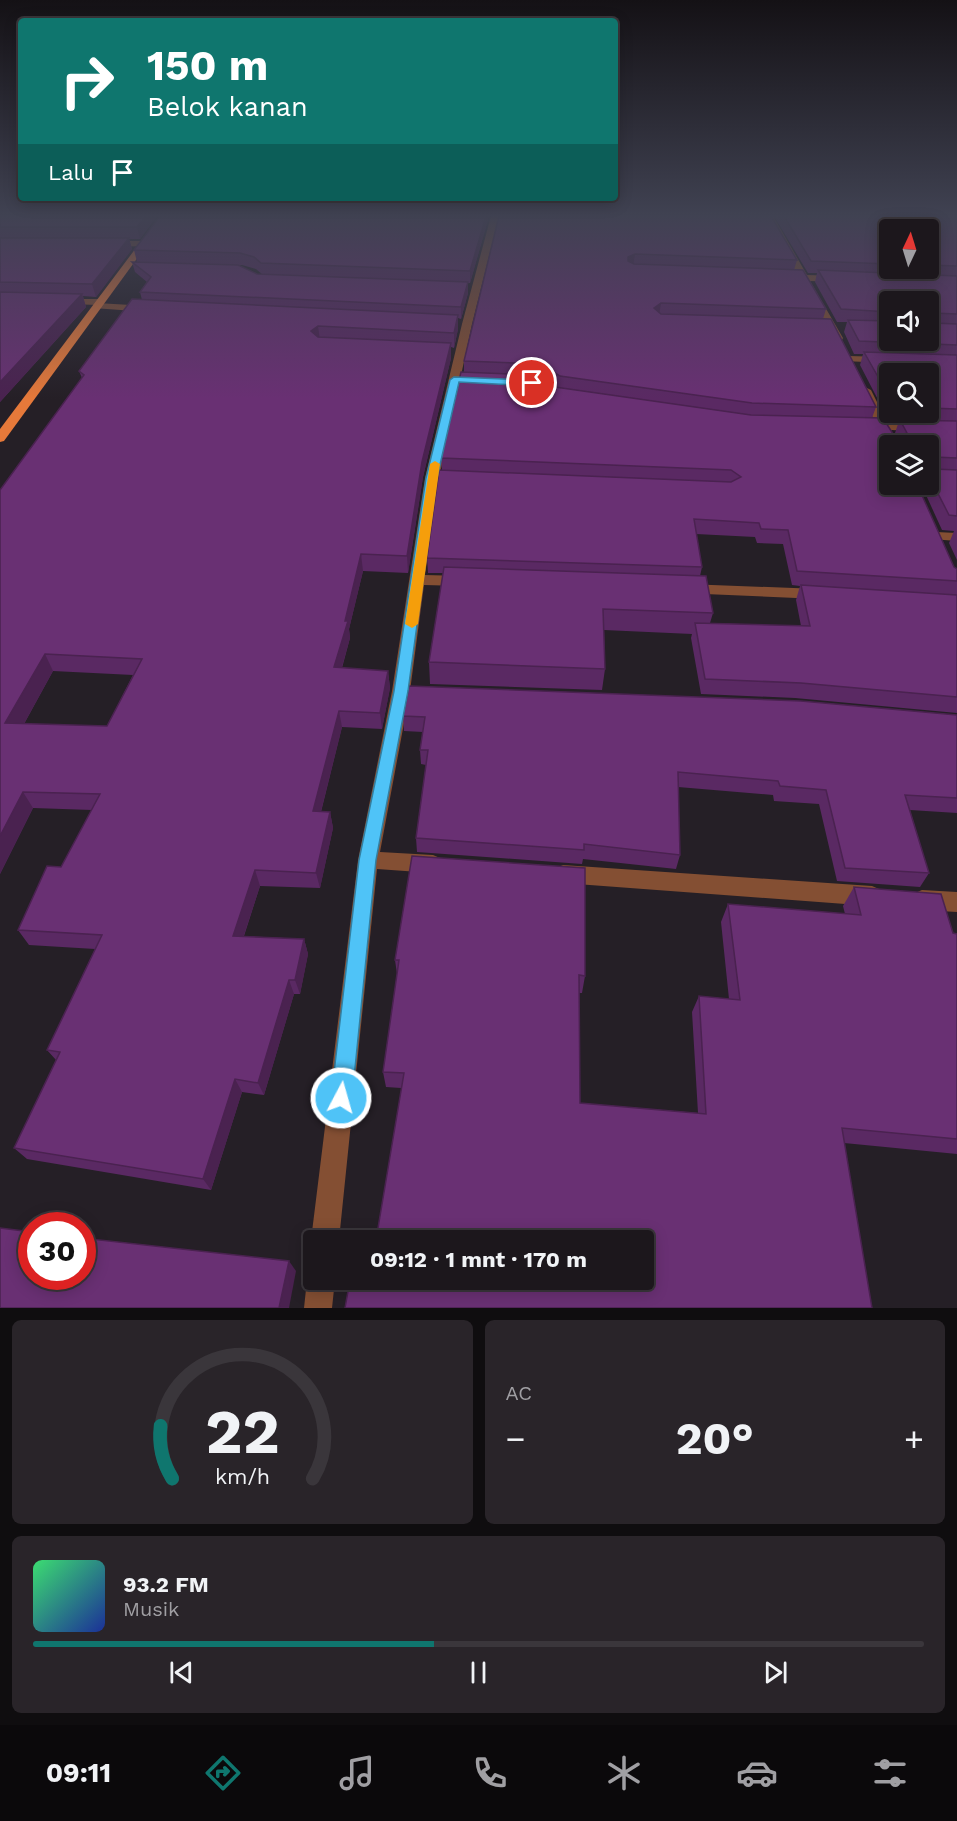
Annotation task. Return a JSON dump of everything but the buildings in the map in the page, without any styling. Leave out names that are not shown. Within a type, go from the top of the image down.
[{"type":"main road","points":[[0,438],[99,304],[123,277]]},
{"type":"street","points":[[326,1230],[368,860],[401,691],[418,580],[460,380],[454,353],[475,277]]},
{"type":"street","points":[[804,277],[833,327],[888,435]]},
{"type":"street","points":[[805,277],[851,279]]},
{"type":"street","points":[[53,301],[157,309]]},
{"type":"street","points":[[854,368],[892,360]]},
{"type":"street","points":[[850,425],[957,429]]},
{"type":"street","points":[[944,554],[933,531],[957,537]]},
{"type":"street","points":[[418,580],[476,582]]},
{"type":"street","points":[[675,589],[838,596]]},
{"type":"street","points":[[401,691],[424,692]]},
{"type":"street","points":[[368,860],[450,866]]},
{"type":"street","points":[[544,872],[957,902]]},
{"type":"street","points":[[318,1308],[320,1290]]},
{"type":"slow traffic","points":[[412,624],[435,464]]},
{"type":"route","points":[[341,1098],[368,860],[401,691],[432,478],[454,380],[532,383]]}]
